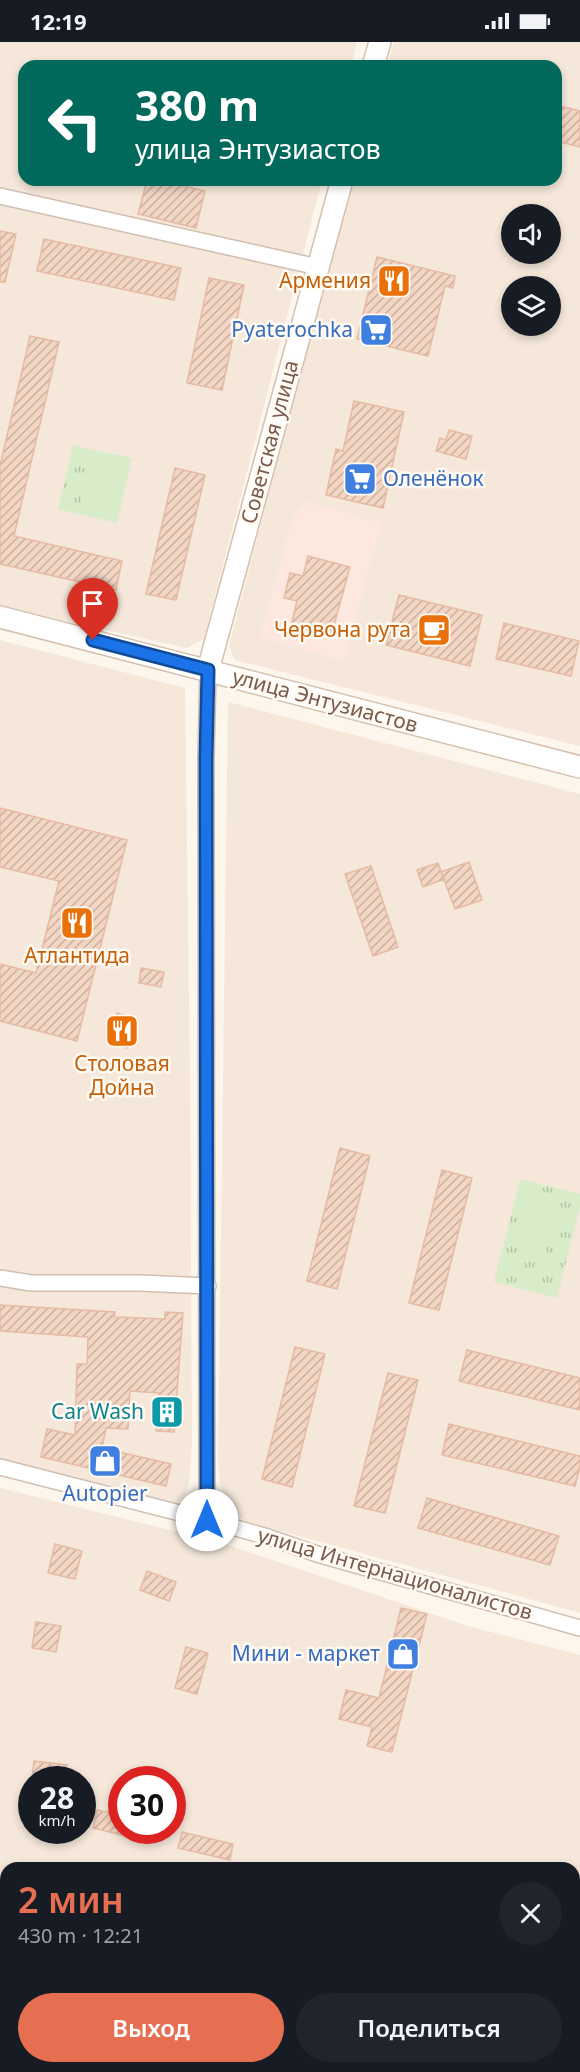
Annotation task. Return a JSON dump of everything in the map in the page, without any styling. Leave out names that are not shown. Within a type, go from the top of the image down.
[{"type":"street","points":[[375,60],[380,42]]},
{"type":"street","name":"Советская улица","points":[[208,670],[340,186]]},
{"type":"street","points":[[0,196],[318,267]]},
{"type":"street","name":"улица Энтузиастов","points":[[0,617],[580,766]]},
{"type":"street","points":[[207,1520],[206,758],[208,670]]},
{"type":"street","points":[[0,1278],[31,1283],[140,1283],[208,1286]]},
{"type":"street","name":"улица Интернационалистов","points":[[0,1467],[207,1520],[317,1554],[580,1628]]},
{"type":"shaded area","points":[[0,42],[357,42],[352,60],[18,60],[18,186],[320,186],[204,639],[187,648],[0,607]]},
{"type":"shaded area","points":[[394,42],[580,42],[580,746],[235,660],[229,646],[334,243],[351,186],[562,186],[562,60],[389,60]]},
{"type":"shaded area","points":[[308,501],[381,524],[345,662],[260,637],[293,517]]},
{"type":"shaded area","points":[[0,640],[185,688],[192,1442],[189,1484],[185,1495],[178,1502],[169,1503],[0,1461]]},
{"type":"shaded area","points":[[228,702],[580,794],[580,1613],[244,1521],[228,1506],[220,1483],[218,1460]]},
{"type":"shaded area","points":[[0,1488],[222,1543],[468,1626],[580,1655],[580,1862],[0,1862]]},
{"type":"green space","points":[[73,445],[93,450],[79,514],[58,509]]},
{"type":"green space","points":[[93,450],[132,458],[117,523],[79,514]]},
{"type":"green space","points":[[520,1179],[580,1194],[580,1207],[557,1298],[494,1282]]},
{"type":"green space","points":[[526,1187],[560,1196],[545,1255],[511,1246]]},
{"type":"building","points":[[562,106],[580,111],[580,147],[562,142]]},
{"type":"building","points":[[145,186],[184,186],[205,191],[196,228],[138,214]]},
{"type":"building","points":[[0,231],[16,234],[5,282],[0,282]]},
{"type":"building","points":[[44,239],[181,268],[174,300],[37,271]]},
{"type":"building","points":[[377,257],[455,276],[453,288],[445,286],[428,356],[357,339]]},
{"type":"building","points":[[209,278],[244,285],[222,390],[187,383]]},
{"type":"building","points":[[30,336],[59,342],[14,536],[122,561],[116,590],[0,564],[0,466]]},
{"type":"building","points":[[354,401],[404,412],[383,508],[326,495],[336,449],[343,451]]},
{"type":"building","points":[[449,430],[472,436],[466,459],[436,451],[440,438],[446,440]]},
{"type":"building","points":[[175,468],[205,475],[176,600],[146,594]]},
{"type":"building","points":[[308,556],[350,567],[331,636],[291,626],[297,601],[284,598],[290,573],[303,576]]},
{"type":"building","name":"Червона рута","points":[[399,595],[482,615],[470,666],[386,645]]},
{"type":"building","points":[[504,623],[579,641],[571,676],[496,659]]},
{"type":"building","name":"Атлантида","points":[[0,808],[127,840],[77,1041],[0,1021],[0,964],[36,973],[59,881],[0,867]]},
{"type":"building","points":[[469,862],[482,900],[455,909],[441,872]]},
{"type":"building","points":[[438,863],[444,879],[423,887],[417,870]]},
{"type":"building","points":[[371,866],[398,947],[373,956],[345,874]]},
{"type":"building","points":[[141,968],[164,972],[161,987],[139,983]]},
{"type":"building","name":"Столовая Дойна","points":[[117,1013],[137,1019],[127,1048],[108,1042]]},
{"type":"building","points":[[340,1148],[370,1156],[337,1289],[307,1281]]},
{"type":"building","points":[[442,1170],[472,1178],[439,1310],[409,1303]]},
{"type":"building","points":[[0,1305],[115,1312],[114,1317],[165,1319],[165,1312],[183,1313],[174,1432],[156,1431],[159,1393],[130,1391],[128,1429],[106,1428],[102,1448],[171,1464],[166,1486],[41,1457],[47,1429],[75,1435],[77,1364],[87,1364],[88,1337],[0,1331]]},
{"type":"building","points":[[295,1347],[325,1354],[292,1487],[262,1479]]},
{"type":"building","points":[[467,1350],[580,1378],[580,1410],[459,1381]]},
{"type":"building","points":[[388,1373],[418,1380],[385,1513],[354,1506]]},
{"type":"building","points":[[449,1424],[580,1456],[575,1486],[442,1455]]},
{"type":"building","points":[[427,1498],[559,1536],[550,1565],[418,1528]]},
{"type":"building","points":[[55,1544],[82,1551],[75,1579],[48,1573]]},
{"type":"building","points":[[147,1571],[176,1582],[169,1601],[140,1590]]},
{"type":"building","points":[[401,1608],[427,1614],[392,1752],[367,1746],[372,1727],[339,1719],[346,1690],[379,1698]]},
{"type":"building","points":[[36,1622],[61,1626],[56,1652],[32,1648]]},
{"type":"building","points":[[186,1647],[208,1653],[197,1694],[175,1688]]},
{"type":"building","points":[[34,1761],[67,1765],[67,1766],[33,1766]]},
{"type":"building","points":[[97,1810],[108,1812],[108,1832],[96,1829]]},
{"type":"building","points":[[186,1833],[233,1844],[230,1860],[178,1848],[179,1844],[186,1844]]},
{"type":"place","name":"Армения","points":[[394,281]]},
{"type":"place","name":"Pyaterochka","points":[[376,330]]},
{"type":"place","name":"Оленёнок","points":[[360,479]]},
{"type":"place","name":"Червона рута","points":[[434,630]]},
{"type":"place","name":"Атлантида","points":[[77,923]]},
{"type":"place","name":"Столовая Дойна","points":[[122,1031]]},
{"type":"place","name":"Car Wash","points":[[167,1412]]},
{"type":"place","name":"Autopier","points":[[105,1461]]},
{"type":"place","name":"Мини - маркет","points":[[403,1654]]},
{"type":"route","points":[[93,640],[208,670],[206,706],[207,1520]]}]
